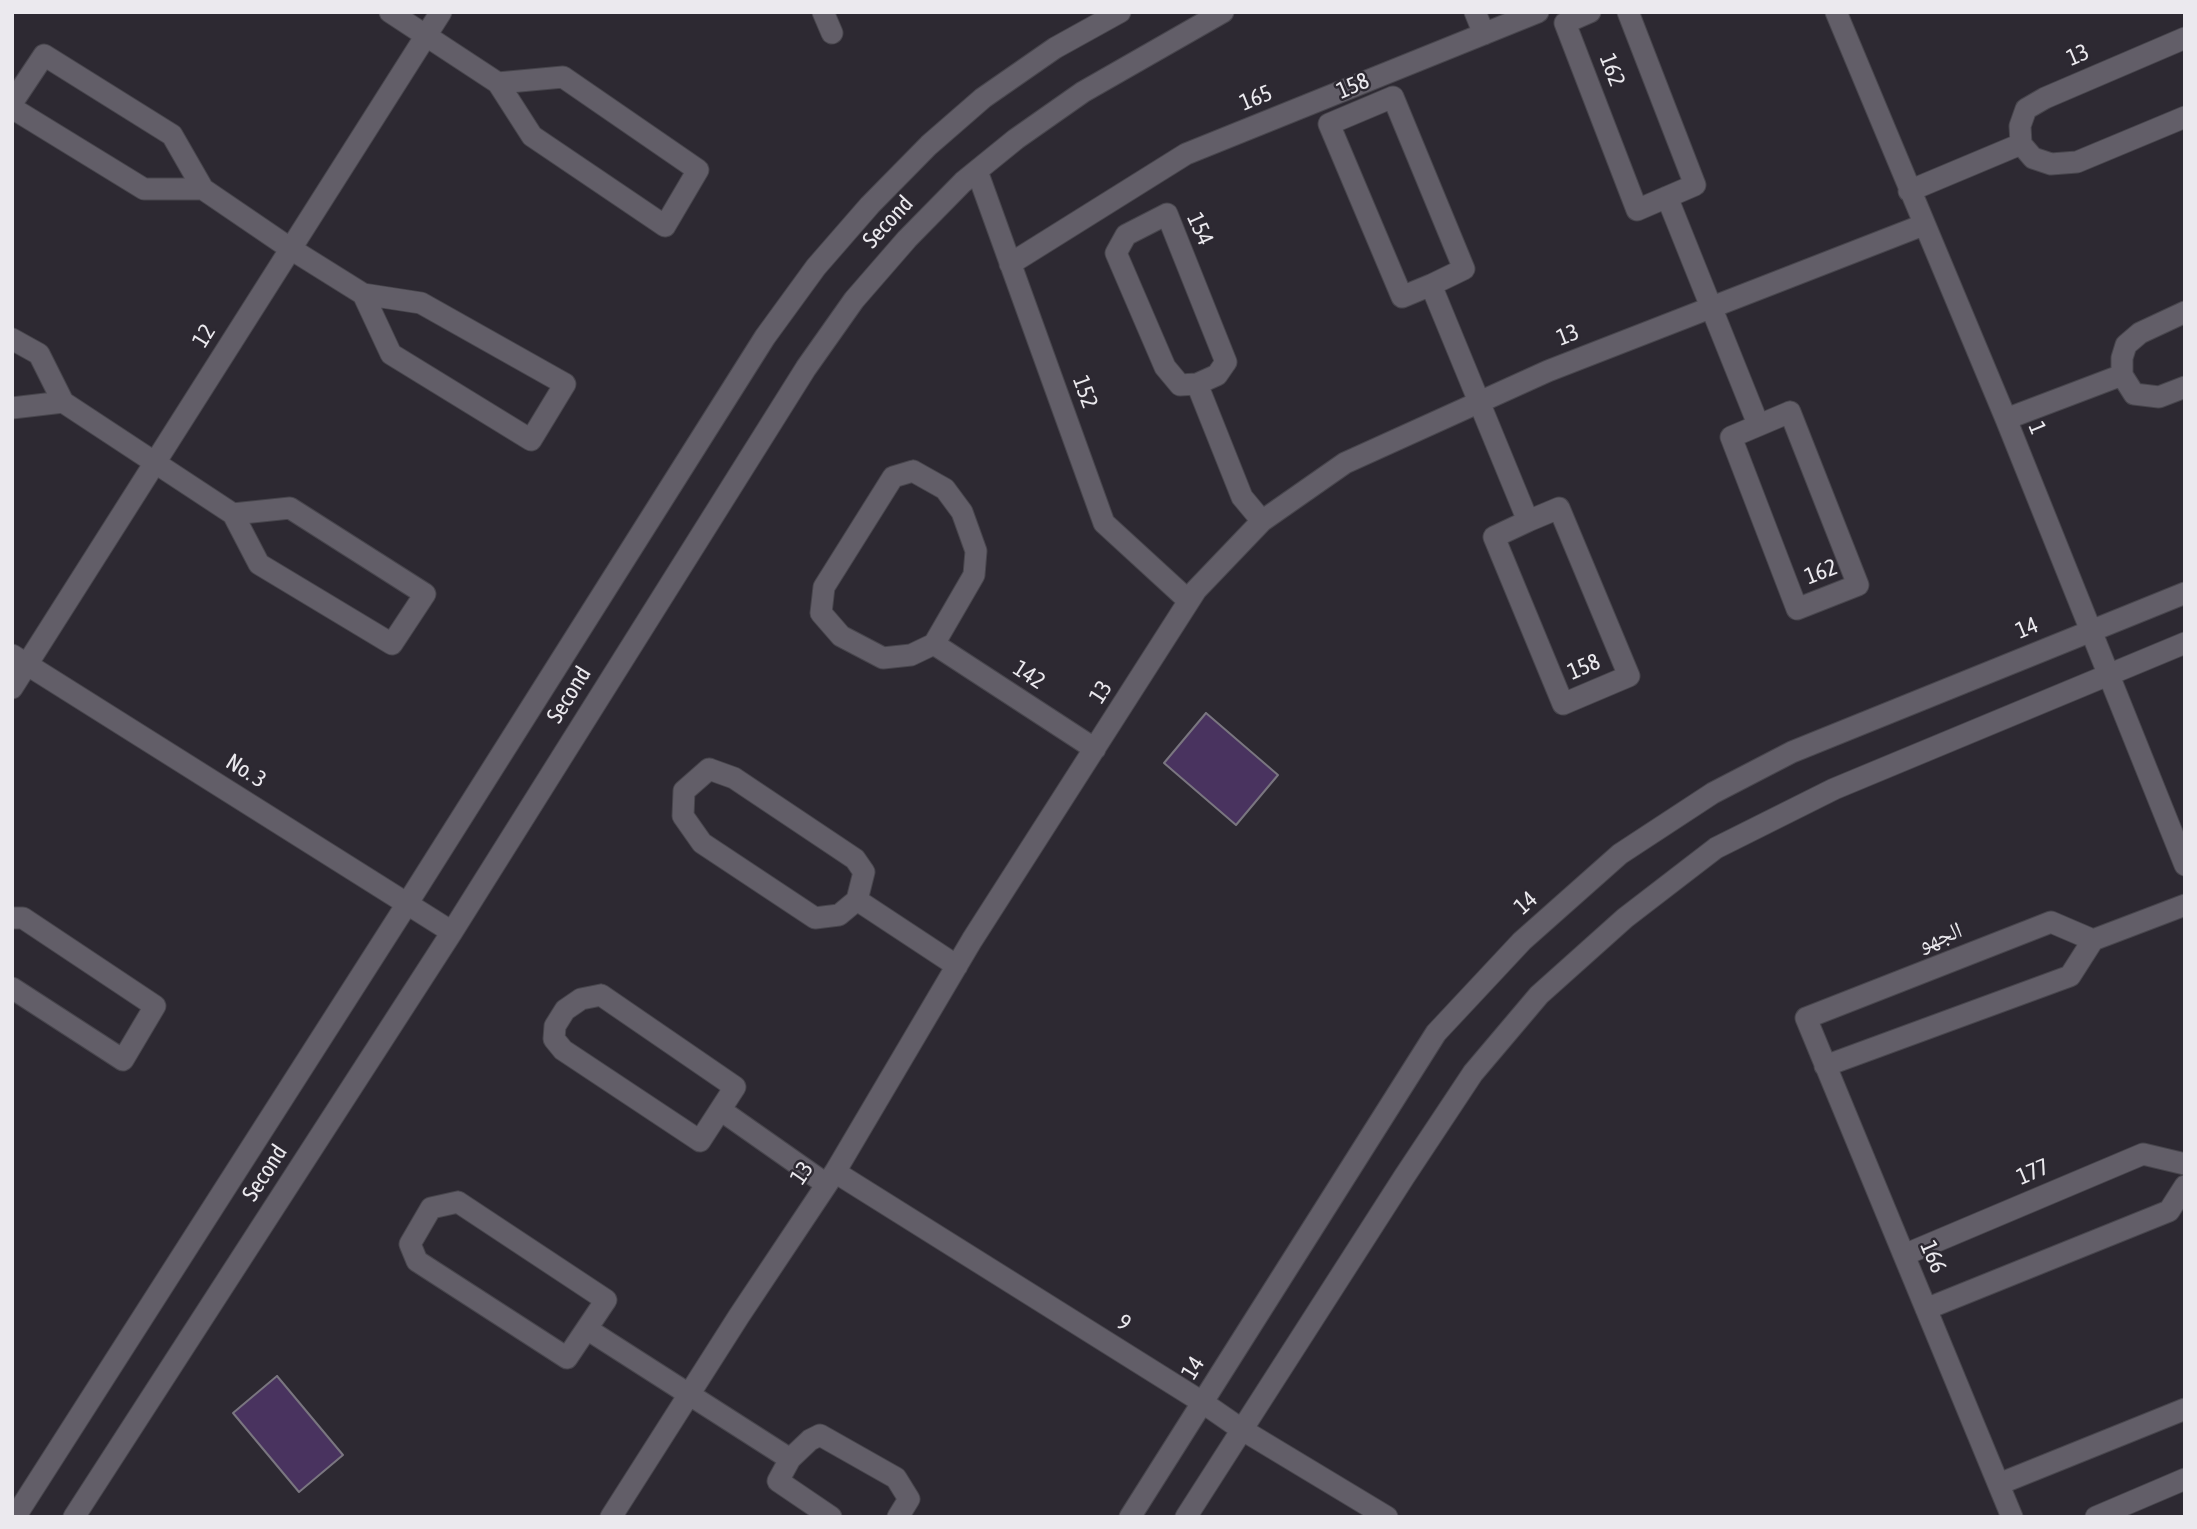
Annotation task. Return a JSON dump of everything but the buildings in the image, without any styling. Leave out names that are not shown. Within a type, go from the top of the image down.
[{"type":"street","points":[[390,12],[498,82],[532,136],[665,226],[698,170],[563,77],[498,82]]},
{"type":"street","name":"12","points":[[12,688],[20,660],[155,463],[441,12]]},
{"type":"street","points":[[823,12],[832,33]]},
{"type":"street","name":"Second","points":[[15,1517],[765,337],[816,267],[870,205],[929,145],[983,98],[1055,48],[1120,12]]},
{"type":"street","name":"Second","points":[[74,1517],[452,932],[806,368],[854,300],[907,239],[963,182],[1016,139],[1083,92],[1223,12]]},
{"type":"street","points":[[1475,12],[1483,34]]},
{"type":"street","name":"165","points":[[1010,264],[1186,154],[1538,12]]},
{"type":"street","name":"162","points":[[1590,12],[1566,23],[1637,210],[1695,186],[1628,12]]},
{"type":"street","name":"1","points":[[1836,12],[2006,419],[2183,856]]},
{"type":"street","name":"13","points":[[2021,144],[2020,126],[2026,109],[2045,98],[2185,38]]},
{"type":"street","points":[[202,189],[144,189],[12,106],[44,55],[172,135],[202,189],[291,249],[363,294],[421,303],[565,384],[531,440],[391,354],[363,294]]},
{"type":"street","name":"158","points":[[1393,97],[1464,269],[1431,285],[1402,297],[1329,124],[1393,97]]},
{"type":"street","points":[[1909,191],[2021,144],[2033,158],[2052,164],[2077,162],[2185,117]]},
{"type":"street","name":"152","points":[[977,171],[1104,523],[1189,601]]},
{"type":"street","points":[[1667,197],[1758,424]]},
{"type":"street","name":"154","points":[[1167,214],[1226,362],[1217,375],[1197,384],[1180,385],[1165,367],[1116,253],[1126,235],[1167,214]]},
{"type":"street","name":"13","points":[[611,1517],[738,1316],[831,1178],[957,966],[1196,590],[1262,521],[1345,463],[1549,371],[1923,225]]},
{"type":"street","points":[[1431,285],[1528,521]]},
{"type":"street","points":[[2185,312],[2140,333],[2126,345],[2122,358],[2122,375],[2134,394],[2160,397],[2185,387]]},
{"type":"street","points":[[12,339],[39,354],[63,402],[233,514],[259,564],[392,644],[425,594],[290,508],[233,514]]},
{"type":"street","points":[[2006,419],[2122,375]]},
{"type":"street","points":[[1197,384],[1242,497],[1262,521]]},
{"type":"street","points":[[12,408],[63,402]]},
{"type":"street","name":"162","points":[[1790,412],[1858,585],[1797,609],[1731,436],[1758,424],[1790,412]]},
{"type":"street","points":[[913,471],[945,489],[962,512],[976,551],[974,575],[934,644],[911,655],[883,658],[841,636],[821,613],[824,587],[880,496],[893,477],[913,471]]},
{"type":"street","name":"158","points":[[1559,508],[1629,676],[1563,705],[1494,537],[1528,521],[1559,508]]},
{"type":"street","name":"14","points":[[1130,1517],[1436,1033],[1522,941],[1620,854],[1713,793],[1792,752],[2185,593]]},
{"type":"street","points":[[1186,1517],[1473,1073],[1539,996],[1625,918],[1716,848],[1834,789],[2185,643]]},
{"type":"street","name":"142","points":[[934,644],[1095,749]]},
{"type":"street","name":"No. 3","points":[[20,660],[452,932]]},
{"type":"street","points":[[709,769],[734,778],[855,859],[863,872],[857,900],[839,915],[815,918],[702,843],[683,816],[684,791],[709,769]]},
{"type":"street","points":[[857,900],[957,966]]},
{"type":"street","points":[[1825,1066],[2070,976],[2093,940],[2185,905]]},
{"type":"street","points":[[12,918],[23,918],[155,1006],[122,1060],[12,988]]},
{"type":"street","name":"الجهو","points":[[1806,1018],[2051,922],[2093,940]]},
{"type":"street","points":[[601,995],[735,1087],[722,1111],[700,1141],[563,1050],[554,1039],[555,1026],[565,1010],[581,999],[601,995]]},
{"type":"street","name":"166","points":[[1806,1018],[2012,1517]]},
{"type":"street","name":"9","points":[[722,1111],[1387,1517]]},
{"type":"street","name":"177","points":[[1904,1255],[2143,1154],[2185,1164]]},
{"type":"street","points":[[1926,1309],[2169,1211],[2185,1186]]},
{"type":"street","points":[[458,1202],[606,1300],[587,1329],[567,1358],[417,1261],[410,1244],[431,1208],[458,1202]]},
{"type":"street","points":[[587,1329],[790,1459]]},
{"type":"street","points":[[1998,1484],[2185,1409]]},
{"type":"street","points":[[831,1517],[778,1481],[790,1459],[810,1440],[820,1436],[896,1478],[909,1499],[898,1517]]},
{"type":"street","points":[[2096,1517],[2185,1479]]}]
